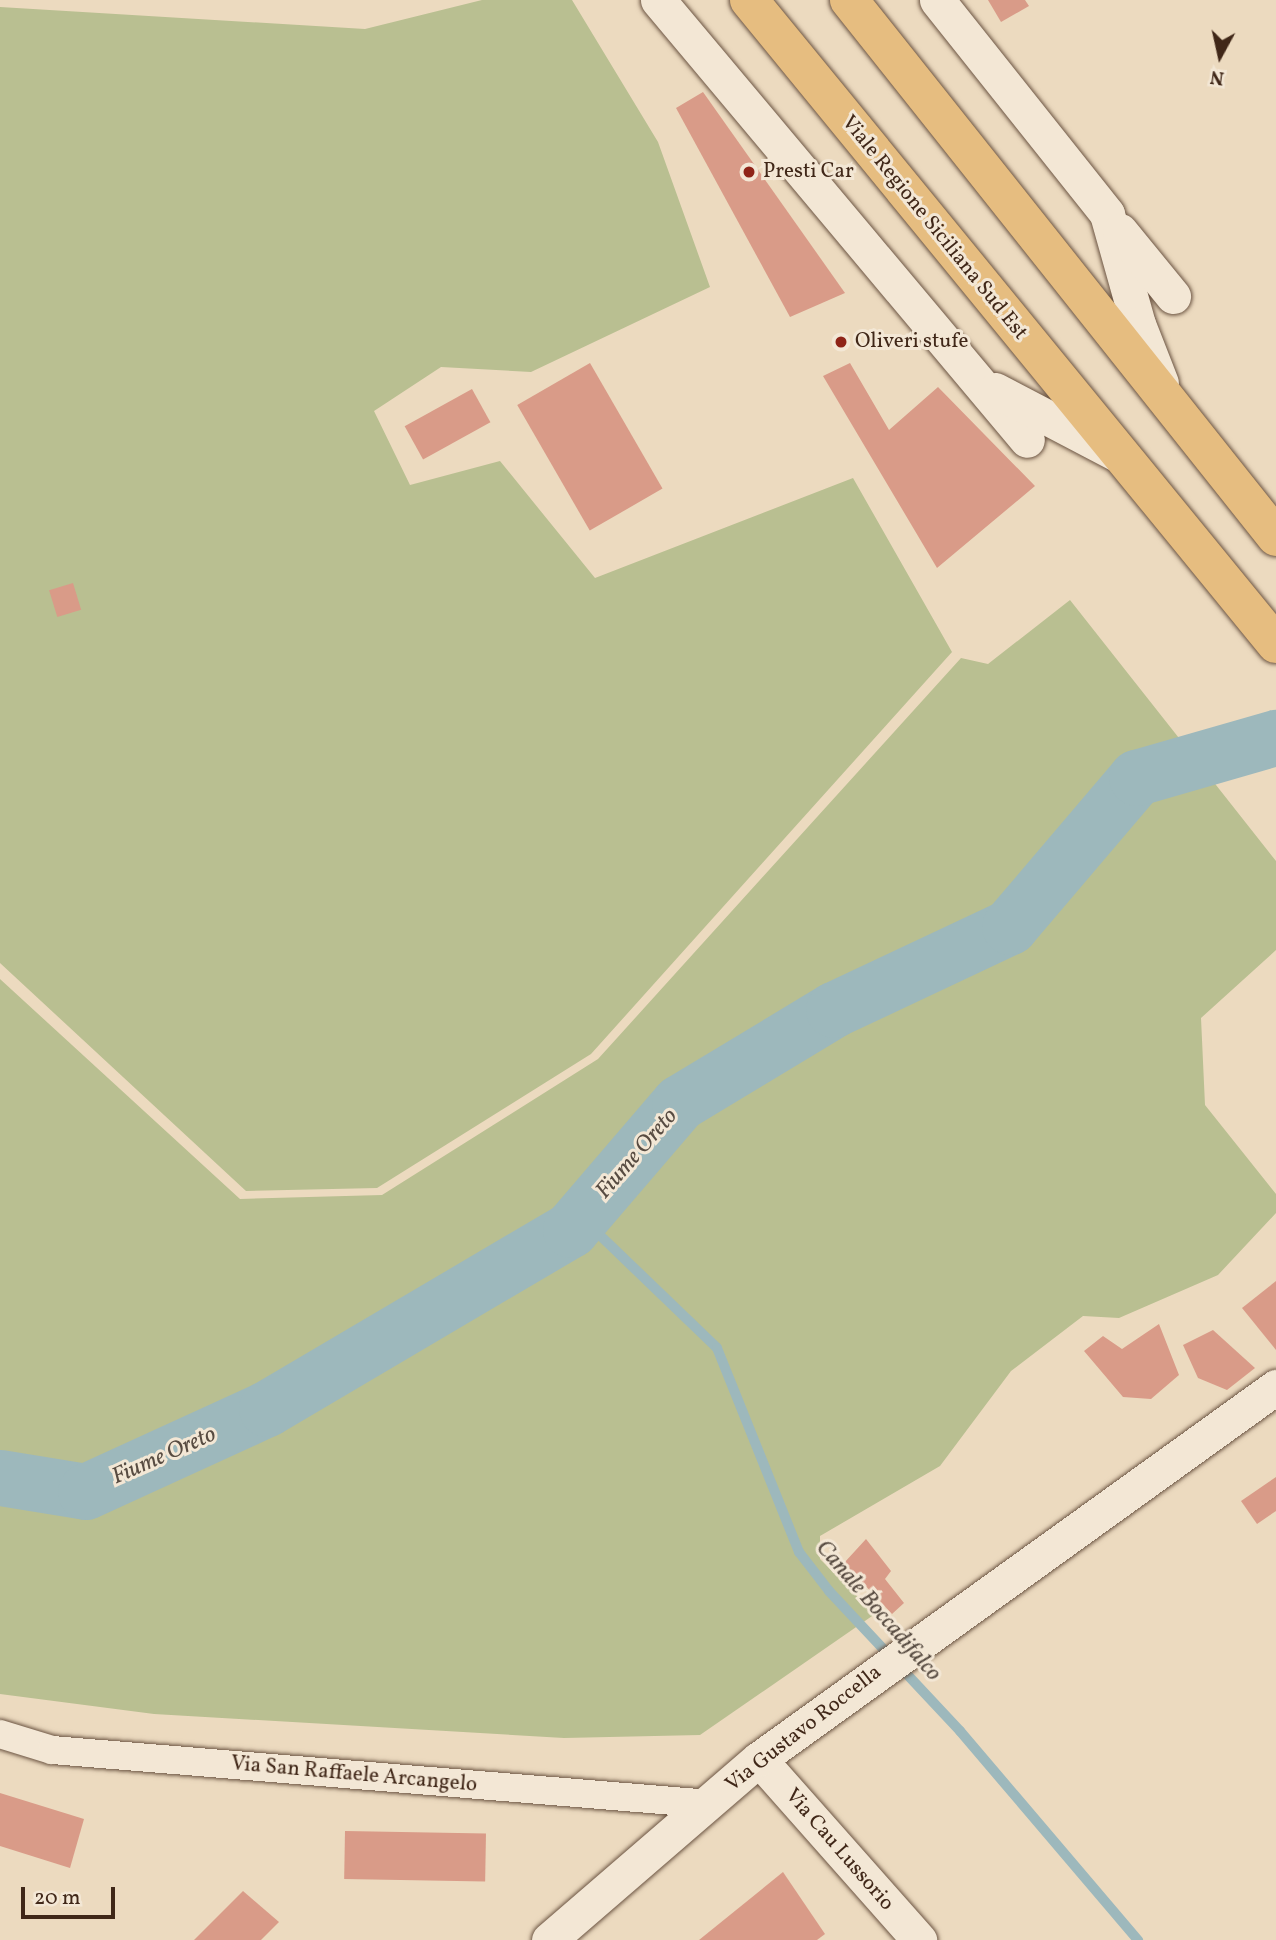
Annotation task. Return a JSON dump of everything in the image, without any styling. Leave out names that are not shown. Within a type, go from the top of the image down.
[{"type":"main road","name":"Viale Regione Siciliana Sud Est","points":[[749,0],[1276,644]]},
{"type":"main road","points":[[849,0],[1178,418],[1276,537]]},
{"type":"street","name":"Viale Regione Siciliana Sud Est","points":[[658,0],[1027,439]]},
{"type":"street","points":[[937,0],[1173,296]]},
{"type":"street","points":[[1107,214],[1151,361],[1178,418]]},
{"type":"street","name":"Viale Regione Siciliana Sud Est","points":[[954,352],[1010,399],[1119,455]]},
{"type":"street","name":"Via Gustavo Roccella","points":[[549,1940],[760,1759],[914,1645],[1276,1387]]},
{"type":"street","name":"Via San Raffaele Arcangelo","points":[[0,1734],[52,1750],[710,1804]]},
{"type":"street","name":"Via Cau Lussorio","points":[[760,1759],[919,1940]]},
{"type":"green space","points":[[482,0],[572,0],[658,142],[710,287],[531,372],[441,367],[374,411],[410,485],[500,461],[595,578],[853,478],[952,652],[591,1054],[377,1188],[246,1191],[0,963],[0,7],[365,29]]},
{"type":"green space","points":[[1070,600],[1276,861],[1276,950],[1201,1018],[1205,1105],[1276,1194],[1276,1213],[1218,1275],[1119,1318],[1083,1316],[1011,1371],[940,1466],[820,1536],[820,1559],[875,1614],[700,1735],[564,1738],[154,1714],[0,1694],[0,979],[240,1199],[382,1195],[598,1059],[961,658],[988,664]]},
{"type":"building","points":[[988,0],[1025,0],[1029,6],[1001,22]]},
{"type":"building","points":[[703,92],[845,293],[790,317],[676,108]]},
{"type":"building","points":[[590,363],[662,489],[590,531],[517,405]]},
{"type":"building","points":[[850,363],[889,430],[938,387],[1035,486],[937,568],[823,376]]},
{"type":"building","points":[[472,389],[490,422],[423,460],[405,426]]},
{"type":"building","points":[[73,583],[81,610],[57,617],[49,590]]},
{"type":"building","points":[[1276,1281],[1276,1350],[1242,1308]]},
{"type":"building","points":[[1159,1324],[1179,1375],[1151,1399],[1123,1397],[1084,1351],[1103,1336],[1122,1349]]},
{"type":"building","points":[[1213,1330],[1255,1368],[1227,1390],[1198,1378],[1183,1345]]},
{"type":"building","points":[[1276,1477],[1276,1511],[1257,1524],[1241,1501]]},
{"type":"building","points":[[866,1539],[891,1571],[885,1579],[904,1603],[892,1614],[844,1563]]},
{"type":"building","points":[[0,1793],[84,1819],[70,1868],[0,1846]]},
{"type":"building","points":[[345,1831],[486,1833],[485,1881],[344,1879]]},
{"type":"building","points":[[783,1872],[825,1934],[817,1940],[699,1940]]},
{"type":"building","points":[[243,1891],[279,1922],[261,1940],[194,1940]]},
{"type":"waterway","name":"Fiume Oreto","points":[[0,1478],[86,1492],[267,1409],[571,1230],[680,1103],[834,1010],[1010,927],[1137,778],[1276,738]]},
{"type":"waterway","name":"Canale Boccadifalco","points":[[582,1218],[717,1348],[799,1552],[829,1591],[960,1731],[1138,1940]]},
{"type":"place","name":"Presti Car","points":[[749,172]]},
{"type":"place","name":"Oliveri stufe","points":[[841,342]]}]
